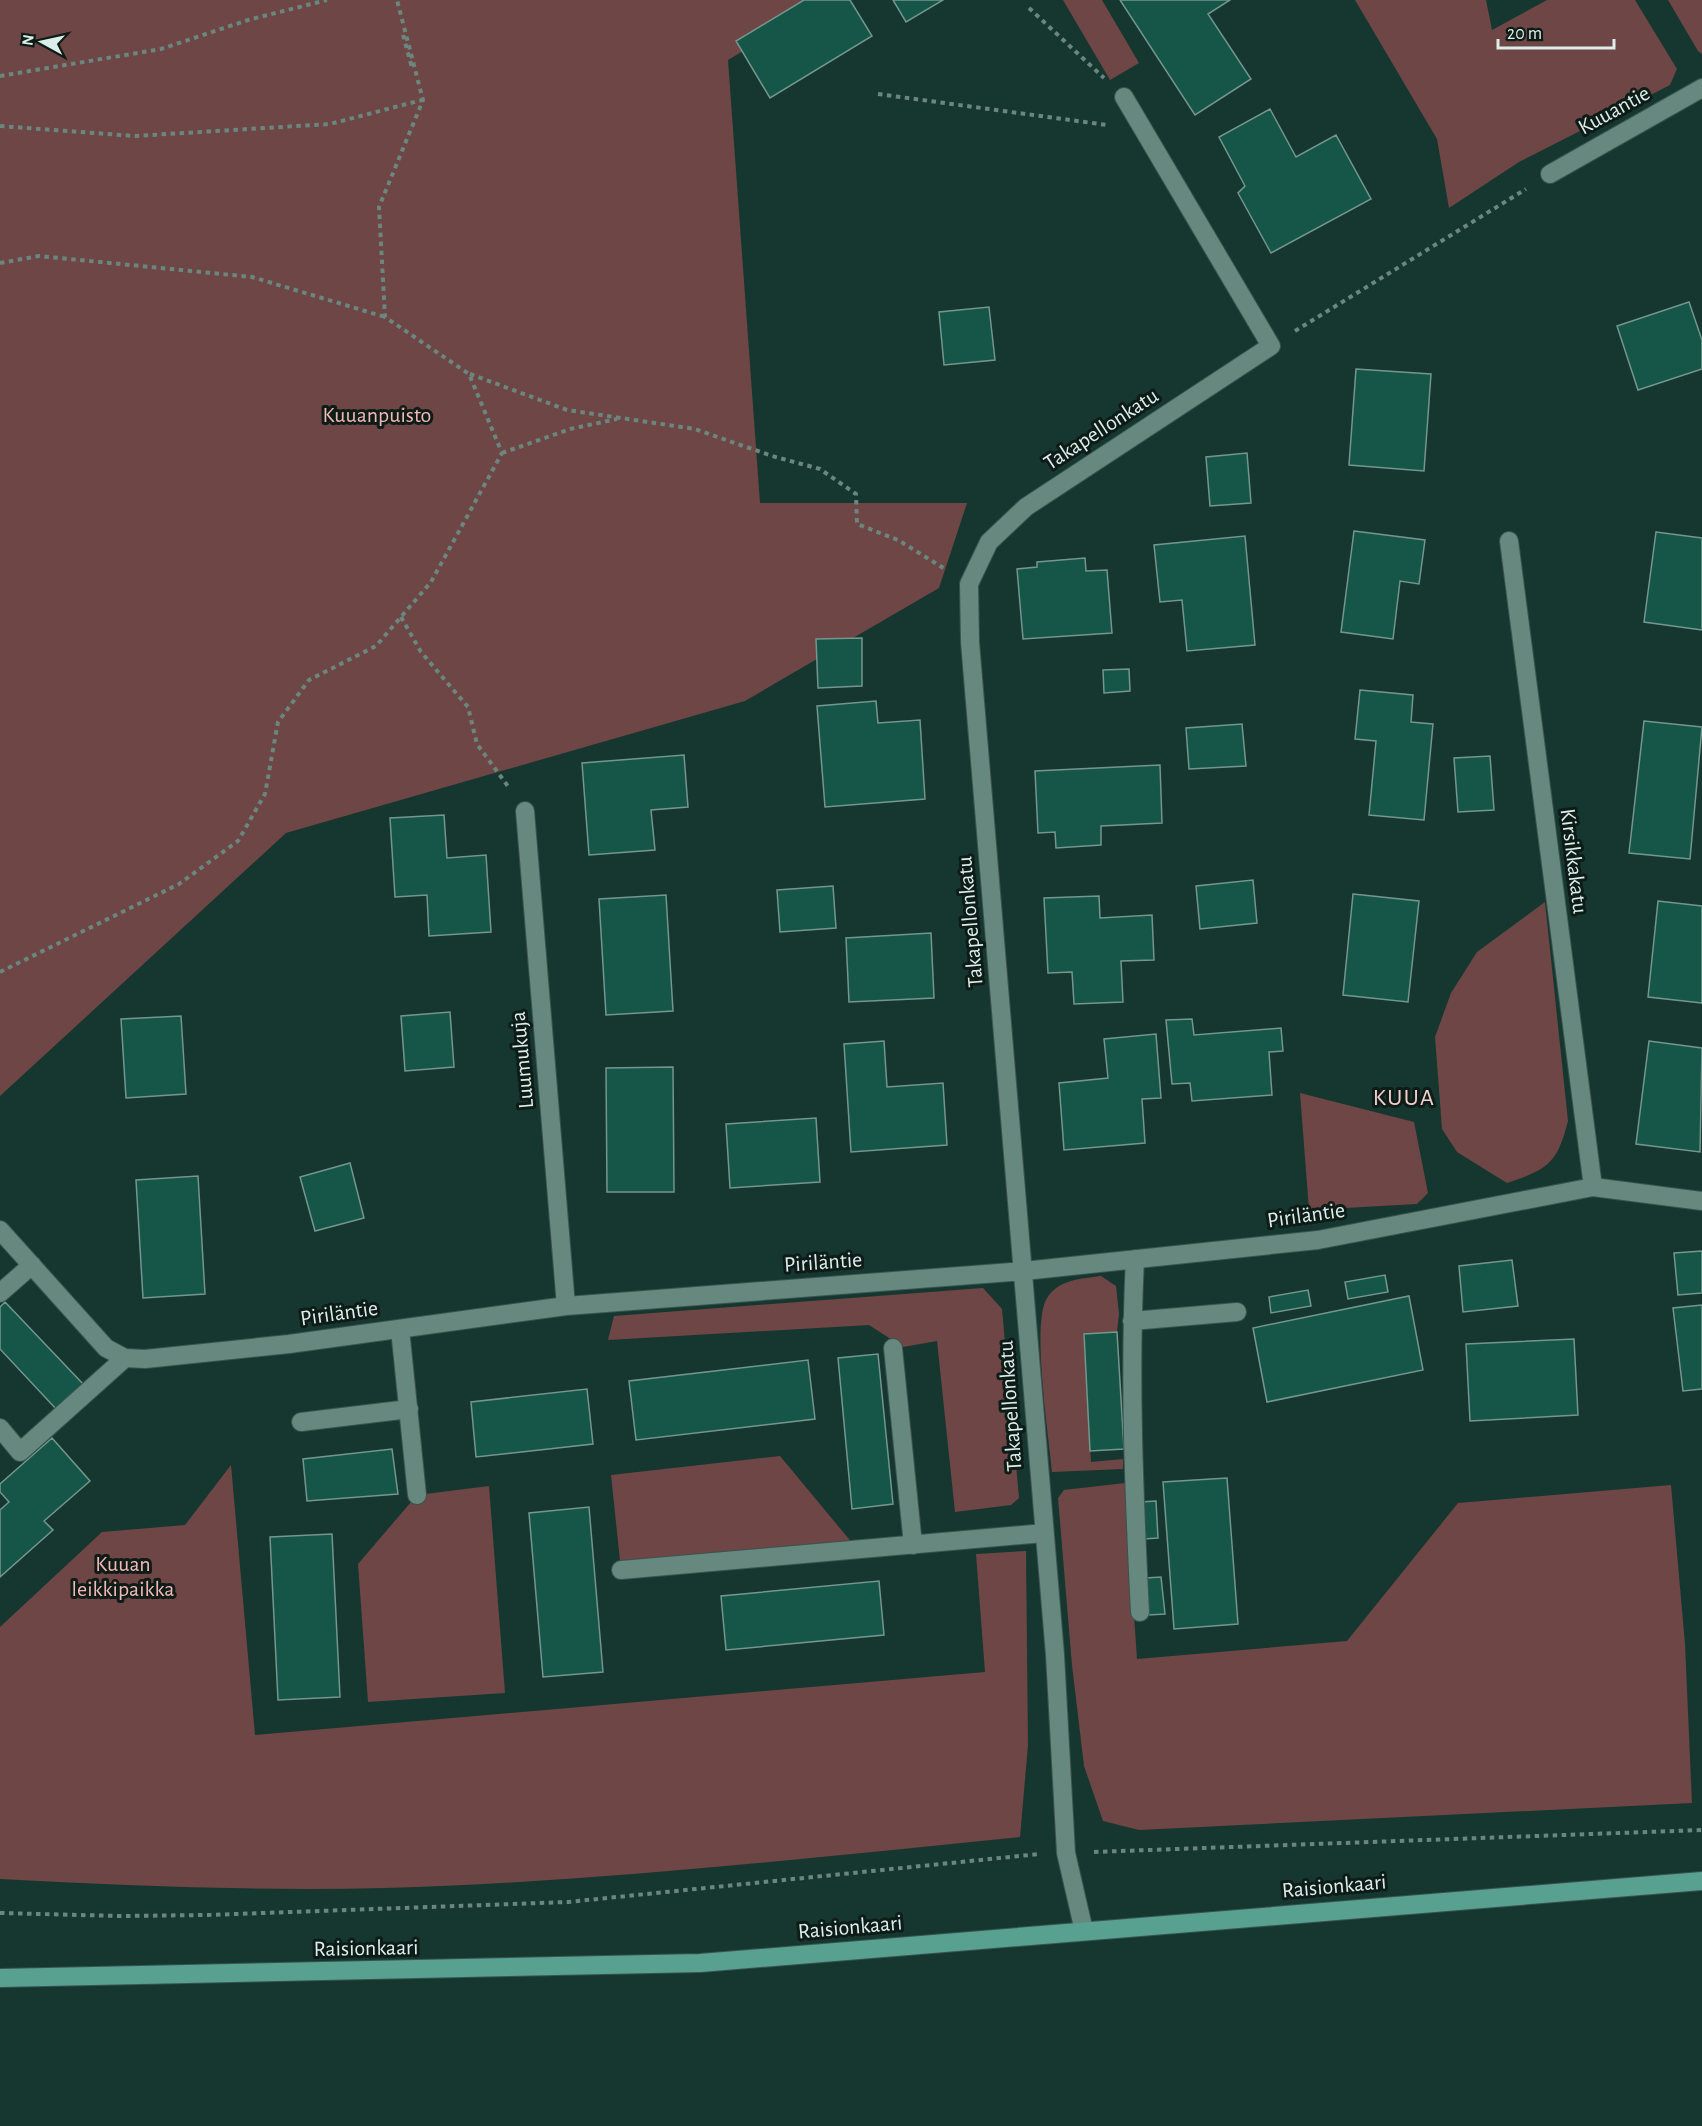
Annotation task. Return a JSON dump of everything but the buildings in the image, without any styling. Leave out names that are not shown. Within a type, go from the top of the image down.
[{"type":"main road","name":"Raisionkaari","points":[[0,1978],[700,1963],[1702,1881]]},
{"type":"street","name":"Kuuantie","points":[[1550,174],[1702,88]]},
{"type":"street","points":[[1124,97],[1271,346]]},
{"type":"street","name":"Takapellonkatu","points":[[1084,1931],[1066,1853],[1055,1655],[971,653],[969,584],[988,542],[1026,507],[1271,346]]},
{"type":"street","name":"Kirsikkakatu","points":[[1509,541],[1593,1187]]},
{"type":"street","name":"Luumukuja","points":[[525,811],[566,1306]]},
{"type":"street","name":"Piriläntie","points":[[125,1358],[146,1359],[277,1345],[566,1306],[1024,1271],[1318,1240],[1593,1187],[1702,1201]]},
{"type":"street","points":[[0,1230],[106,1348],[125,1358],[20,1452],[0,1428]]},
{"type":"street","points":[[1135,1259],[1132,1321],[1133,1466],[1140,1612]]},
{"type":"street","points":[[0,1293],[32,1265]]},
{"type":"street","points":[[1132,1321],[1237,1312]]},
{"type":"street","points":[[400,1329],[417,1495]]},
{"type":"street","points":[[893,1348],[913,1545]]},
{"type":"street","points":[[301,1422],[410,1409]]},
{"type":"street","points":[[621,1570],[1044,1533]]},
{"type":"path","points":[[0,76],[161,49],[248,20],[327,0]]},
{"type":"path","points":[[385,317],[379,207],[423,100],[407,52],[396,0]]},
{"type":"path","points":[[1029,8],[1124,97]]},
{"type":"path","points":[[878,94],[1143,130]]},
{"type":"path","points":[[0,126],[135,136],[330,124],[423,100]]},
{"type":"path","points":[[1271,346],[1550,174]]},
{"type":"path","points":[[0,263],[39,256],[252,277],[385,317],[469,374],[567,410],[695,429],[772,456],[820,469],[856,494],[857,524],[898,540],[969,584]]},
{"type":"path","points":[[469,374],[502,453]]},
{"type":"path","points":[[0,972],[178,884],[238,841],[265,794],[278,722],[309,680],[376,646],[431,582],[502,453],[570,429],[621,418]]},
{"type":"path","points":[[401,617],[421,652],[468,707],[477,744],[525,811]]},
{"type":"path","points":[[0,1913],[120,1916],[208,1915],[568,1902],[1014,1855],[1702,1830]]},
{"type":"green space","name":"Kuuanpuisto","points":[[0,0],[828,0],[728,60],[760,503],[967,503],[939,588],[745,701],[286,833],[0,1096]]},
{"type":"green space","points":[[1063,0],[1102,0],[1139,63],[1110,80]]},
{"type":"green space","points":[[1355,0],[1486,0],[1492,30],[1547,0],[1635,0],[1677,69],[1670,85],[1519,162],[1449,208],[1437,139]]},
{"type":"green space","points":[[1668,0],[1702,0],[1702,54],[1698,51]]},
{"type":"green space","points":[[1545,902],[1568,1121],[1560,1147],[1549,1163],[1541,1169],[1507,1183],[1457,1152],[1442,1129],[1435,1037],[1451,993],[1477,952]]},
{"type":"green space","points":[[1300,1093],[1414,1122],[1428,1193],[1417,1204],[1309,1210]]},
{"type":"green space","points":[[1101,1276],[1116,1286],[1119,1314],[1117,1332],[1084,1335],[1091,1462],[1123,1459],[1123,1469],[1052,1472],[1041,1355],[1042,1311],[1047,1298],[1064,1283]]},
{"type":"green space","points":[[983,1288],[1002,1309],[1019,1498],[1011,1505],[955,1512],[937,1341],[903,1347],[869,1325],[608,1340],[614,1316]]},
{"type":"green space","points":[[780,1456],[858,1550],[621,1570],[611,1475]]},
{"type":"green space","name":"Kuuan leikkipaikka","points":[[231,1465],[255,1735],[985,1672],[976,1554],[1026,1551],[1028,1745],[1020,1837],[623,1875],[464,1885],[337,1889],[241,1888],[0,1879],[0,1627],[102,1532],[185,1525]]},
{"type":"green space","points":[[1125,1483],[1137,1659],[1347,1641],[1458,1503],[1671,1485],[1685,1644],[1692,1803],[1139,1830],[1103,1821],[1084,1766],[1072,1665],[1058,1498],[1064,1490]]},
{"type":"green space","points":[[489,1486],[505,1693],[368,1702],[358,1564],[417,1495]]},
{"type":"district","name":"KUUA","points":[[1404,1098]]}]
